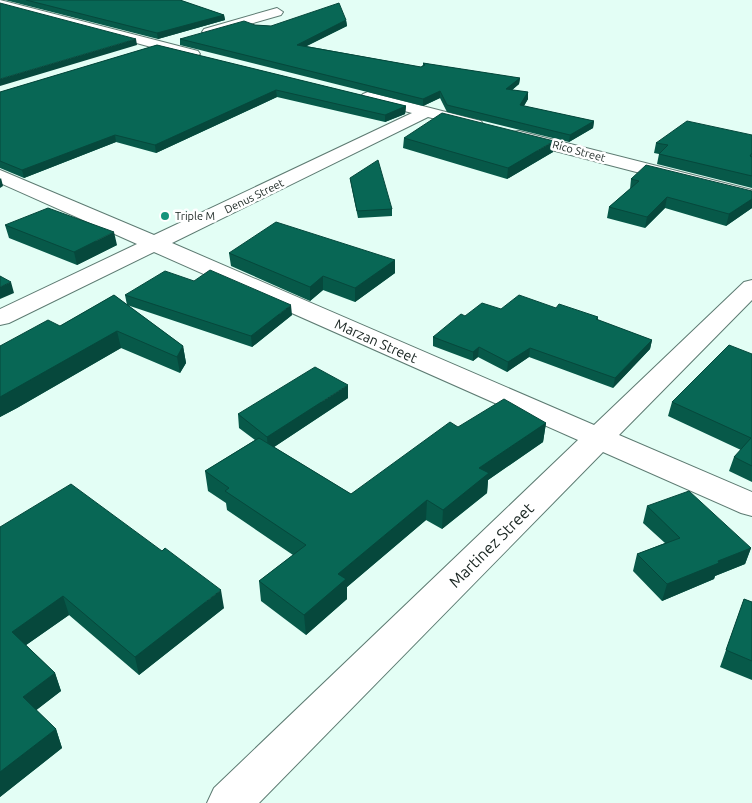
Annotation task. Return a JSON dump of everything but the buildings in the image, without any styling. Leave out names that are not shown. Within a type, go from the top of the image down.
[{"type":"street","points":[[3,4],[33,0]]},
{"type":"street","points":[[3,4],[206,57]]},
{"type":"street","points":[[139,51],[277,12]]},
{"type":"street","name":"Rico Street","points":[[350,93],[752,196]]},
{"type":"street","name":"Denus Street","points":[[0,318],[426,112]]},
{"type":"street","name":"Marzan Street","points":[[0,176],[752,505]]},
{"type":"street","name":"Martinez Street","points":[[229,803],[752,287]]},
{"type":"place","name":"Triple M","points":[[165,216]]}]
